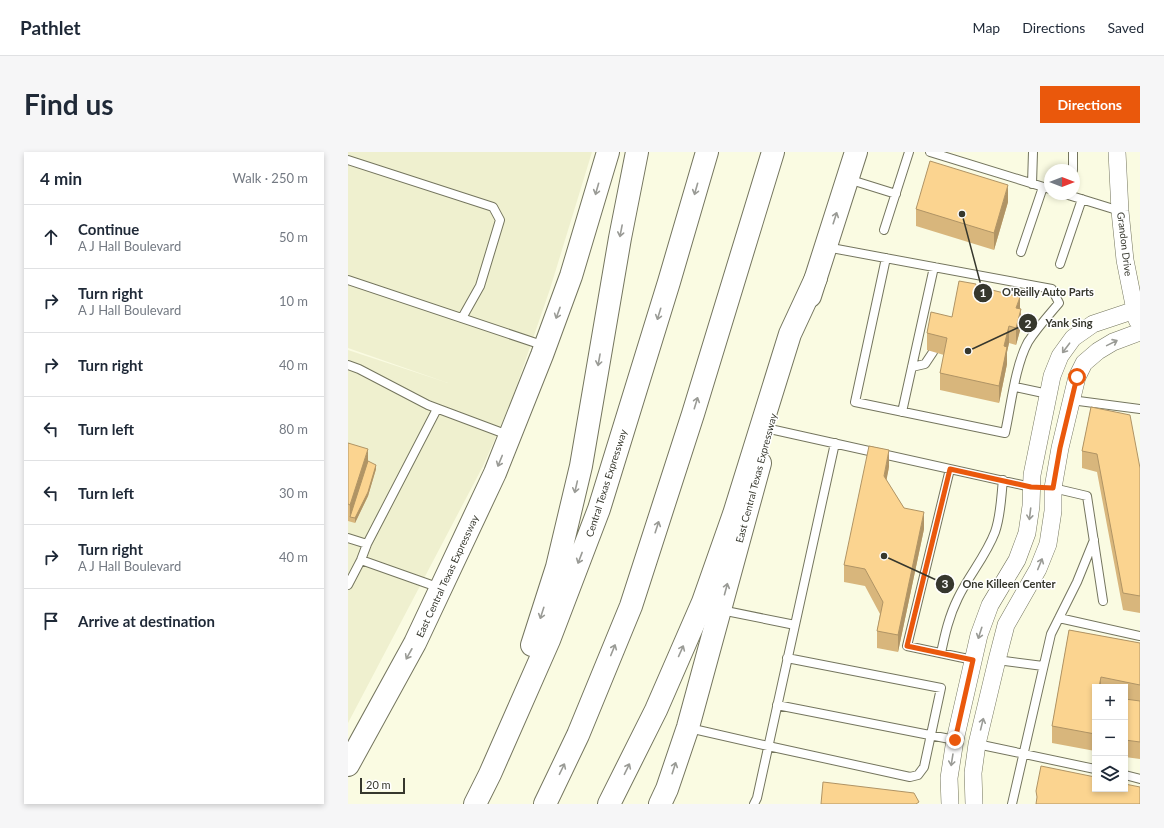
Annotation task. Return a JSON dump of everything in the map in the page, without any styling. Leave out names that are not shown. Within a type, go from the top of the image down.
[{"type":"main road","name":"East Central Texas Expressway","points":[[348,765],[414,643],[495,473],[546,346],[571,276],[608,152]]},
{"type":"main road","points":[[490,774],[557,568],[581,466],[620,238],[637,152]]},
{"type":"main road","name":"Central Texas Expressway","points":[[475,804],[490,774],[549,640],[599,509],[669,282],[707,152]]},
{"type":"main road","points":[[545,804],[578,735],[631,606],[693,414],[773,152]]},
{"type":"main road","name":"East Central Texas Expressway","points":[[660,804],[667,789],[688,727],[782,384],[856,152]]},
{"type":"main road","points":[[609,804],[656,710],[703,602],[734,514],[790,334],[816,278]]},
{"type":"street","name":"Grandon Drive","points":[[1117,152],[1120,211],[1125,260],[1140,333]]},
{"type":"street","points":[[950,804],[949,778],[955,740],[979,635],[990,605],[1017,560],[1027,533],[1031,506],[1032,475],[1052,376],[1060,356],[1073,338],[1093,324],[1135,310]]},
{"type":"street","points":[[974,804],[973,773],[977,744],[997,660],[1006,625],[1038,569],[1048,544],[1053,511],[1053,488],[1060,448],[1077,377],[1084,363],[1098,351],[1113,342],[1140,333]]},
{"type":"street","points":[[1048,394],[1071,400]]},
{"type":"street","points":[[1031,487],[1053,488]]},
{"type":"street","points":[[973,660],[997,660]]},
{"type":"street","points":[[955,740],[977,744]]},
{"type":"lane","points":[[884,230],[909,152]]},
{"type":"lane","points":[[930,152],[1044,187]]},
{"type":"lane","points":[[1032,184],[1033,152]]},
{"type":"lane","points":[[1073,152],[1073,164]]},
{"type":"lane","points":[[348,160],[493,207],[500,220],[480,286],[462,318]]},
{"type":"lane","points":[[847,179],[896,194]]},
{"type":"lane","points":[[1021,252],[1044,193]]},
{"type":"lane","points":[[1060,264],[1082,199],[1120,211]]},
{"type":"lane","points":[[825,247],[886,258],[1052,289],[1059,303],[1040,324],[1028,343],[1020,362],[1005,433],[856,402],[886,258]]},
{"type":"lane","points":[[902,412],[934,267]]},
{"type":"lane","points":[[348,280],[546,346]]},
{"type":"lane","points":[[926,304],[934,312]]},
{"type":"lane","points":[[912,367],[925,364],[933,352]]},
{"type":"lane","points":[[348,365],[359,369],[437,409],[510,436]]},
{"type":"lane","points":[[1015,387],[1048,394]]},
{"type":"lane","points":[[1071,400],[1140,408]]},
{"type":"lane","points":[[348,585],[361,560],[367,544],[437,409]]},
{"type":"lane","points":[[770,429],[1031,487]]},
{"type":"lane","points":[[754,804],[757,798],[835,443]]},
{"type":"lane","points":[[950,469],[907,646],[973,660]]},
{"type":"lane","points":[[941,653],[948,620],[958,597],[986,553],[995,531],[1000,512],[1003,480]]},
{"type":"lane","points":[[1053,488],[1087,496],[1103,601]]},
{"type":"lane","points":[[348,538],[367,544]]},
{"type":"lane","points":[[1012,804],[1051,634],[1077,582],[1094,540]]},
{"type":"lane","points":[[361,560],[441,588]]},
{"type":"lane","points":[[720,610],[795,625]]},
{"type":"lane","points":[[1059,618],[1140,636]]},
{"type":"lane","points":[[688,727],[910,777],[918,775],[924,766],[941,688],[787,658]]},
{"type":"lane","points":[[997,660],[1043,666]]},
{"type":"lane","points":[[777,705],[955,740]]},
{"type":"lane","points":[[977,744],[1092,768]]},
{"type":"lane","points":[[1128,777],[1140,779]]},
{"type":"shaded area","points":[[348,152],[592,152],[550,289],[510,405],[483,466],[348,723],[348,350],[448,383],[348,348]]},
{"type":"building","points":[[930,161],[1008,185],[994,233],[916,209]]},
{"type":"building","points":[[959,281],[976,284],[976,286],[1020,297],[1016,308],[1021,309],[1016,328],[1009,326],[1004,346],[1007,347],[999,386],[940,373],[947,338],[927,333],[931,312],[952,317]]},
{"type":"building","points":[[1091,407],[1130,415],[1140,468],[1140,596],[1123,593],[1097,454],[1082,451]]},
{"type":"building","points":[[348,443],[368,449],[350,505],[348,504]]},
{"type":"building","points":[[869,446],[889,450],[884,476],[904,508],[924,512],[898,635],[877,631],[883,602],[865,569],[844,565]]},
{"type":"building","points":[[368,461],[376,465],[368,492],[355,518],[350,517]]},
{"type":"building","points":[[1069,630],[1140,643],[1140,685],[1101,677],[1100,684],[1092,684],[1092,733],[1052,726]]},
{"type":"building","points":[[1128,699],[1140,701],[1140,742],[1128,740]]},
{"type":"building","points":[[1041,766],[1092,776],[1092,792],[1128,792],[1128,785],[1140,787],[1140,804],[1036,804],[1036,791]]},
{"type":"building","points":[[823,782],[914,793],[919,802],[916,804],[821,804]]},
{"type":"place","name":"O'Reilly Auto Parts","points":[[962,214]]},
{"type":"place","name":"Yank Sing","points":[[968,351]]},
{"type":"place","name":"One Killeen Center","points":[[884,556]]},
{"type":"route","points":[[955,740],[973,660],[907,646],[950,469],[1031,487],[1053,488],[1060,448],[1077,377]]}]
